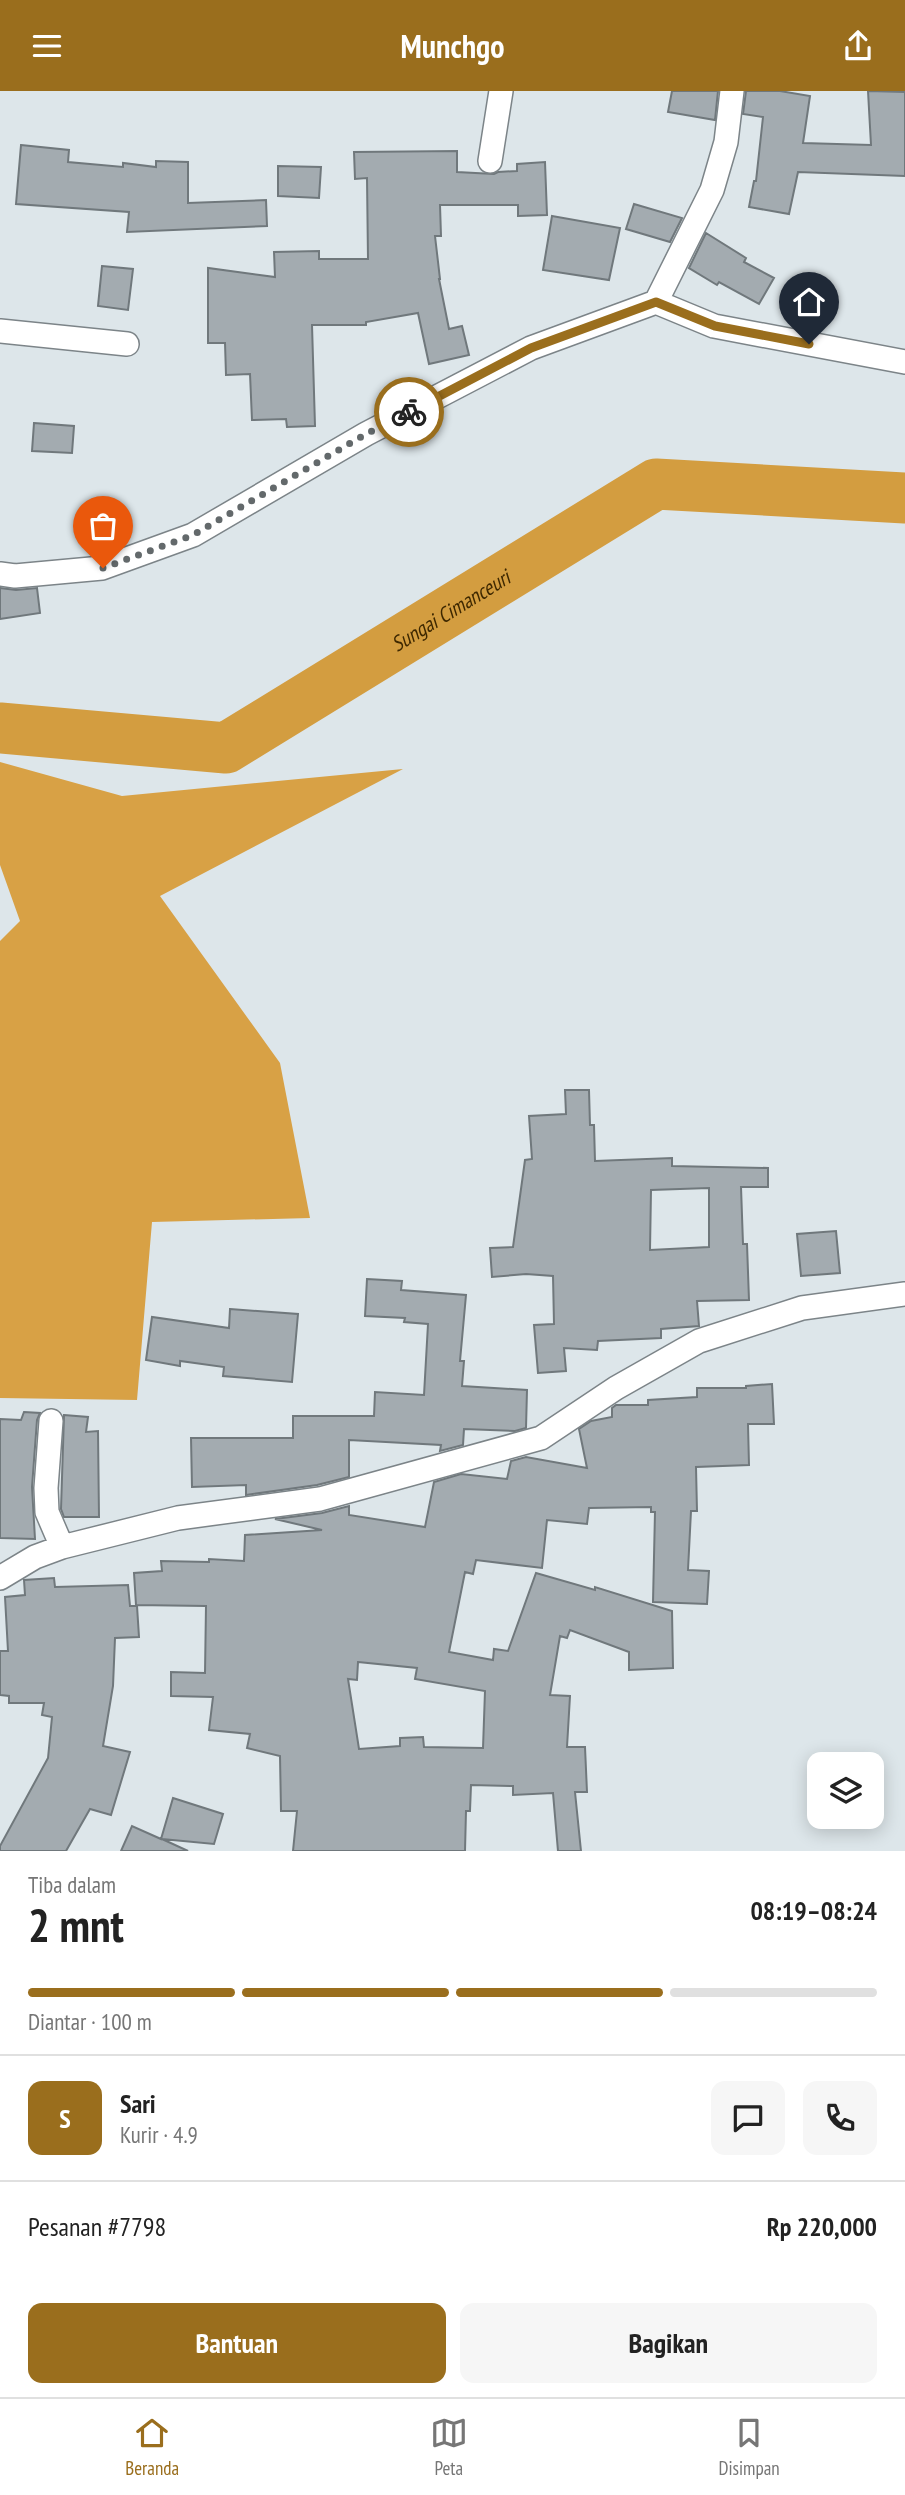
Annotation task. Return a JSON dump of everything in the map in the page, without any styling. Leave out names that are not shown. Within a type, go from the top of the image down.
[{"type":"street","points":[[491,161],[501,91]]},
{"type":"street","points":[[656,302],[712,190],[726,142],[732,91]]},
{"type":"street","points":[[0,574],[15,576],[103,568],[193,535],[366,434],[531,348],[656,302],[715,326],[905,362]]},
{"type":"street","points":[[0,331],[127,344]]},
{"type":"street","points":[[0,1578],[35,1557],[62,1547],[178,1518],[320,1499],[541,1438],[616,1388],[699,1341],[802,1308],[905,1294]]},
{"type":"street","points":[[51,1421],[47,1512],[62,1547]]},
{"type":"shaded area","points":[[0,762],[122,796],[403,769],[160,896],[280,1063],[310,1218],[152,1222],[137,1400],[0,1398],[0,941],[20,921],[0,865]]},
{"type":"building","points":[[672,91],[718,91],[715,120],[668,112]]},
{"type":"building","points":[[746,91],[780,91],[810,96],[803,143],[871,145],[868,91],[905,92],[905,176],[798,172],[789,214],[749,207],[756,181],[763,117],[743,114]]},
{"type":"building","points":[[21,145],[69,150],[68,162],[123,167],[123,163],[156,167],[156,161],[188,162],[188,203],[266,200],[267,226],[127,232],[129,212],[16,204]]},
{"type":"building","points":[[457,151],[457,172],[494,174],[517,171],[517,164],[545,162],[547,215],[518,216],[518,205],[440,205],[441,236],[435,236],[439,279],[449,329],[462,326],[469,355],[429,364],[418,313],[366,322],[366,325],[312,325],[315,426],[287,427],[286,419],[252,420],[250,374],[226,375],[225,343],[208,343],[208,268],[275,277],[274,252],[319,251],[319,259],[368,259],[367,178],[355,179],[354,152]]},
{"type":"building","points":[[278,166],[321,167],[319,198],[278,196]]},
{"type":"building","points":[[634,204],[682,218],[670,242],[626,229]]},
{"type":"building","points":[[552,216],[620,228],[609,280],[543,270]]},
{"type":"building","points":[[706,233],[746,258],[744,262],[774,278],[759,304],[719,282],[717,285],[689,268]]},
{"type":"building","points":[[102,266],[133,269],[128,310],[98,306]]},
{"type":"building","points":[[34,423],[74,426],[72,453],[32,451]]},
{"type":"building","points":[[0,588],[37,588],[40,613],[0,619]]},
{"type":"building","points":[[565,1090],[589,1090],[595,1161],[672,1158],[672,1166],[768,1168],[768,1187],[741,1187],[749,1300],[697,1301],[699,1326],[661,1329],[661,1338],[598,1341],[597,1350],[564,1348],[566,1371],[538,1373],[534,1325],[554,1324],[553,1276],[526,1274],[492,1277],[490,1248],[513,1247],[525,1160],[532,1159],[529,1116],[566,1114]],"holes":[[[709,1188],[709,1247],[650,1250],[651,1190]]]},
{"type":"building","points":[[836,1231],[840,1273],[801,1276],[797,1234]]},
{"type":"building","points":[[367,1279],[402,1281],[401,1290],[466,1295],[460,1361],[464,1361],[462,1386],[527,1390],[526,1428],[515,1431],[464,1429],[463,1445],[440,1451],[441,1445],[349,1440],[349,1477],[317,1485],[246,1495],[246,1485],[192,1487],[191,1438],[293,1438],[293,1416],[374,1416],[375,1392],[424,1395],[428,1324],[404,1322],[405,1318],[365,1316]]},
{"type":"building","points":[[230,1309],[298,1314],[292,1382],[223,1376],[224,1367],[180,1361],[180,1366],[146,1360],[152,1317],[229,1328]]},
{"type":"building","points":[[772,1384],[774,1424],[748,1424],[749,1465],[696,1467],[697,1511],[691,1511],[688,1570],[709,1571],[707,1604],[653,1602],[655,1512],[651,1512],[651,1507],[589,1508],[587,1524],[547,1520],[542,1568],[476,1560],[473,1574],[465,1572],[449,1652],[493,1660],[494,1649],[508,1651],[536,1573],[595,1590],[595,1587],[672,1611],[673,1668],[629,1670],[629,1652],[570,1630],[567,1638],[560,1636],[550,1695],[570,1696],[567,1747],[585,1747],[587,1792],[575,1792],[581,1851],[558,1851],[553,1793],[513,1795],[513,1786],[471,1785],[470,1811],[466,1811],[465,1851],[293,1851],[297,1811],[281,1811],[280,1756],[247,1748],[250,1734],[209,1730],[213,1697],[171,1696],[171,1672],[205,1673],[206,1606],[136,1605],[134,1573],[162,1571],[161,1561],[244,1561],[245,1535],[322,1530],[275,1519],[322,1513],[349,1506],[349,1515],[425,1527],[434,1482],[461,1474],[507,1479],[511,1461],[526,1457],[587,1468],[579,1429],[591,1421],[612,1417],[612,1408],[616,1405],[648,1405],[648,1400],[697,1397],[697,1388]],"holes":[[[358,1662],[417,1668],[415,1679],[485,1691],[483,1748],[424,1747],[423,1737],[400,1738],[400,1746],[359,1749],[348,1679],[357,1680]]]},
{"type":"building","points":[[24,1412],[40,1413],[37,1420],[32,1487],[35,1539],[0,1538],[0,1419],[21,1420]]},
{"type":"building","points":[[64,1415],[88,1417],[86,1432],[98,1431],[99,1517],[64,1517],[61,1509]]},
{"type":"building","points":[[54,1578],[55,1587],[128,1585],[130,1606],[137,1606],[139,1637],[115,1638],[113,1686],[103,1746],[130,1752],[111,1815],[90,1809],[66,1851],[0,1851],[0,1846],[48,1758],[52,1717],[42,1715],[44,1703],[9,1703],[9,1696],[0,1695],[0,1651],[8,1651],[5,1597],[25,1595],[24,1580]]},
{"type":"building","points":[[173,1798],[223,1814],[214,1844],[162,1839],[188,1851],[121,1851],[132,1826],[161,1839]]},
{"type":"waterway","name":"Sungai Cimanceuri","points":[[0,728],[226,748],[656,484],[905,498]]},
{"type":"way so far","points":[[103,568],[193,535],[366,434],[409,412]]},
{"type":"route","points":[[409,412],[531,348],[656,302],[715,326],[809,344]]}]
